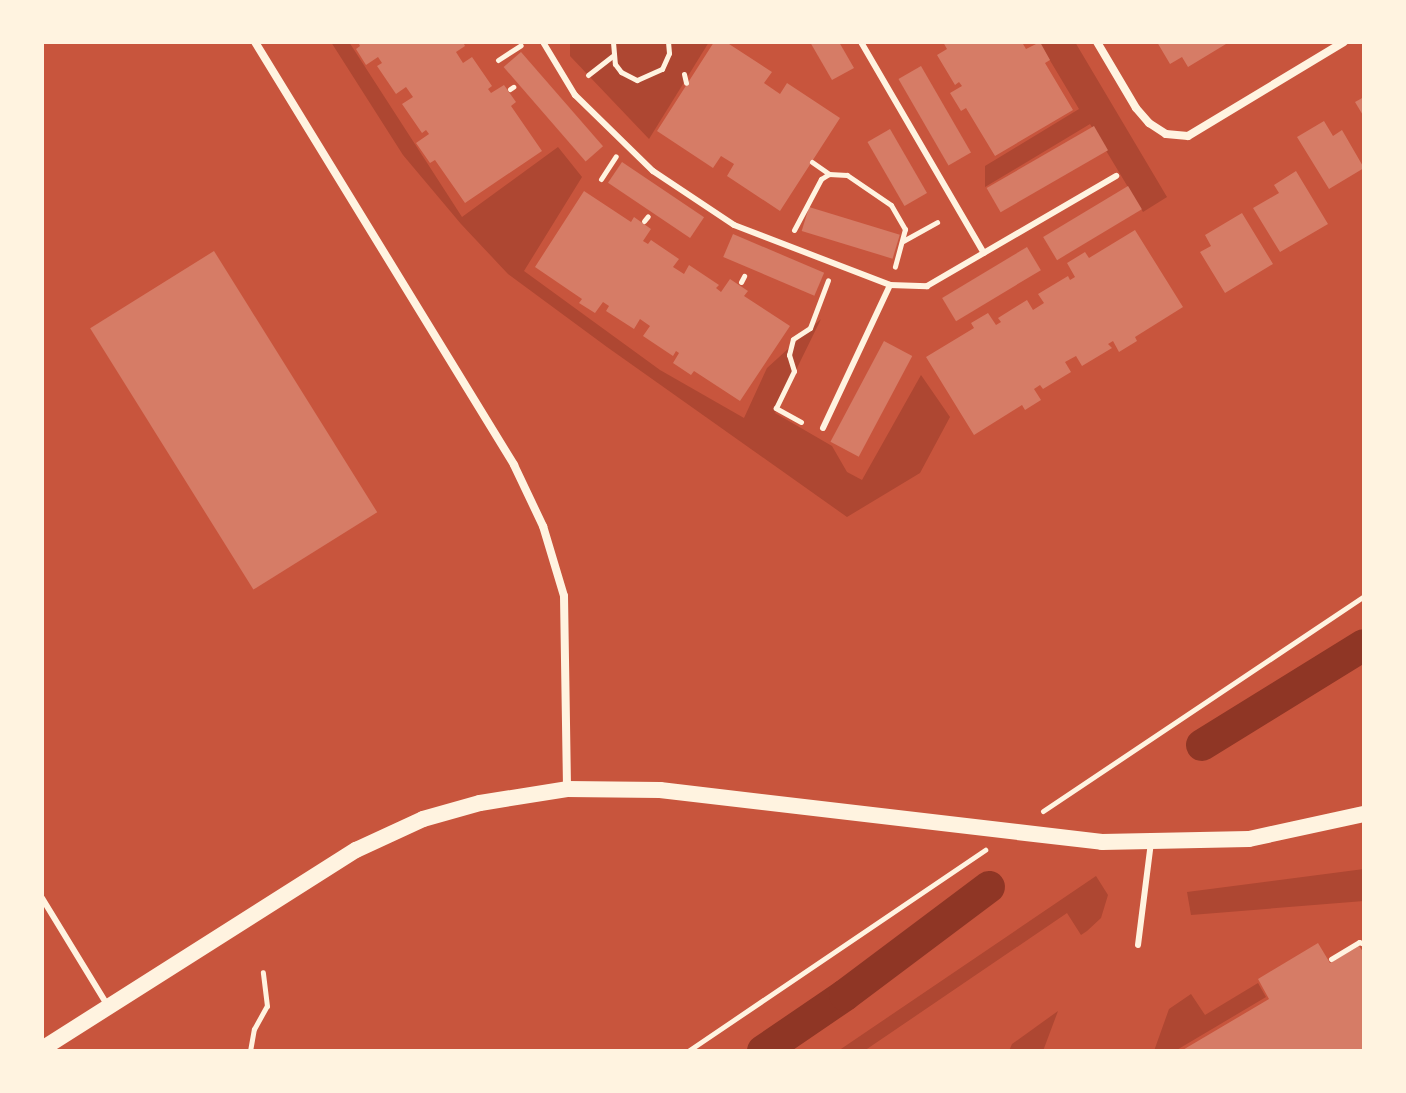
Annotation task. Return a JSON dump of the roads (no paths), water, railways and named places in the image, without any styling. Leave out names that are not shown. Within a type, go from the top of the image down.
[{"type":"main road","points":[[42,1049],[356,850],[423,819],[480,803],[567,789],[660,790],[1102,842],[1249,839],[1361,817]]},
{"type":"street","points":[[255,42],[514,465],[543,526],[564,596],[567,789]]},
{"type":"street","points":[[1097,42],[1136,108],[1149,123],[1166,134],[1188,136],[1344,42]]},
{"type":"lane","points":[[543,42],[575,95],[653,171],[734,225],[890,285],[927,286],[1116,176]]},
{"type":"lane","points":[[861,42],[984,253]]},
{"type":"lane","points":[[823,428],[890,285]]},
{"type":"lane","points":[[1138,945],[1151,841]]},
{"type":"lane","points":[[42,898],[108,1006]]},
{"type":"waterway","points":[[1202,745],[1364,645]]},
{"type":"waterway","points":[[763,1051],[845,995],[989,887]]}]
